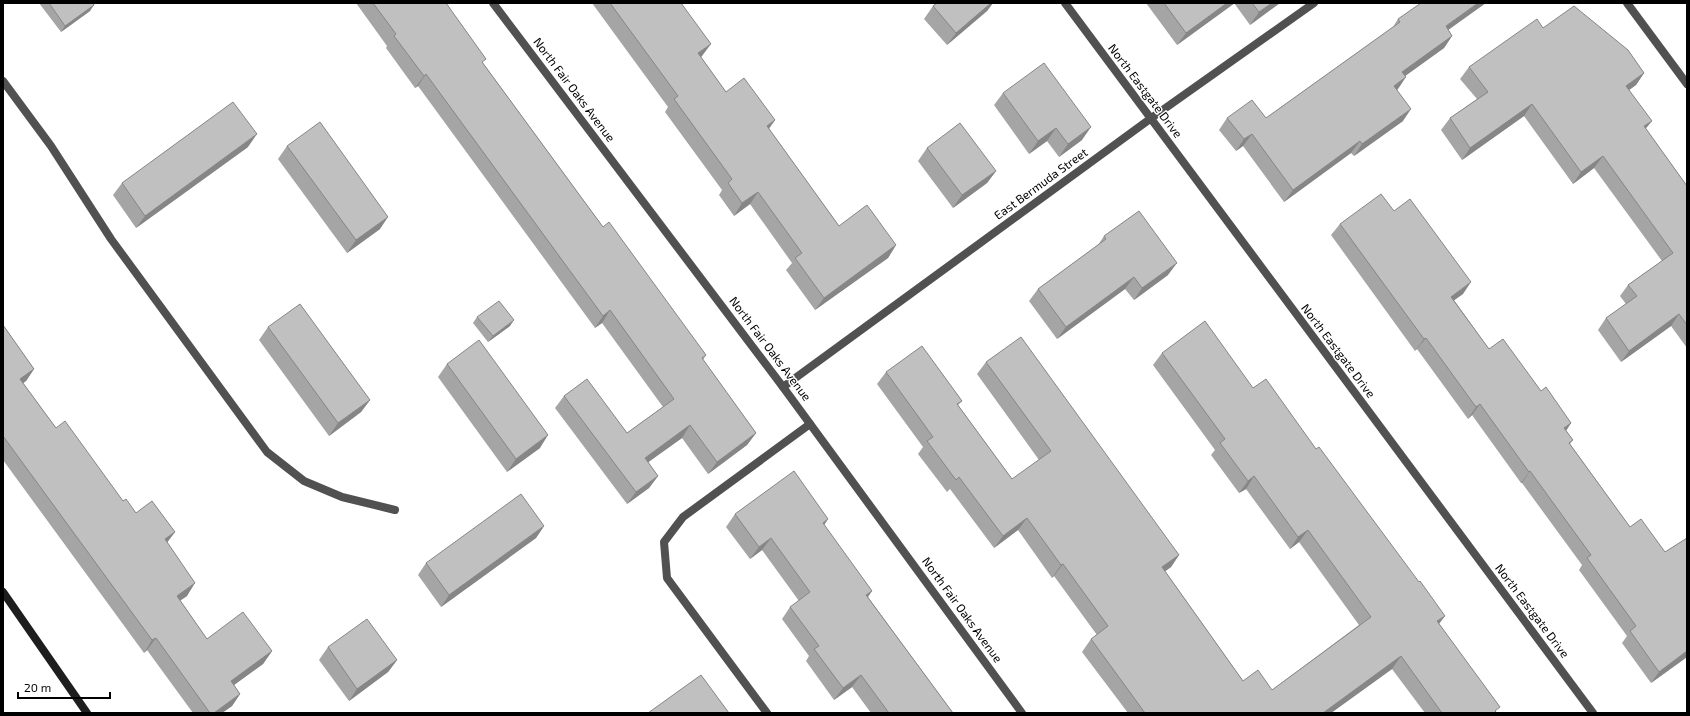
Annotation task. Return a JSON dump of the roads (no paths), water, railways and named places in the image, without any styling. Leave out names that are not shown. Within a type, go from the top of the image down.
[{"type":"street","name":"North Fair Oaks Avenue","points":[[493,3],[784,387],[1022,713]]},
{"type":"street","name":"North Eastgate Drive","points":[[1065,3],[1593,713]]},
{"type":"street","name":"East Bermuda Street","points":[[784,387],[1150,118],[1314,3]]},
{"type":"street","points":[[1628,3],[1687,84]]},
{"type":"street","points":[[3,81],[51,146],[110,239],[267,452],[304,481],[342,497],[395,510]]},
{"type":"street","points":[[767,713],[667,578],[664,542],[683,517],[810,424]]},
{"type":"street","points":[[3,592],[87,713]]}]
